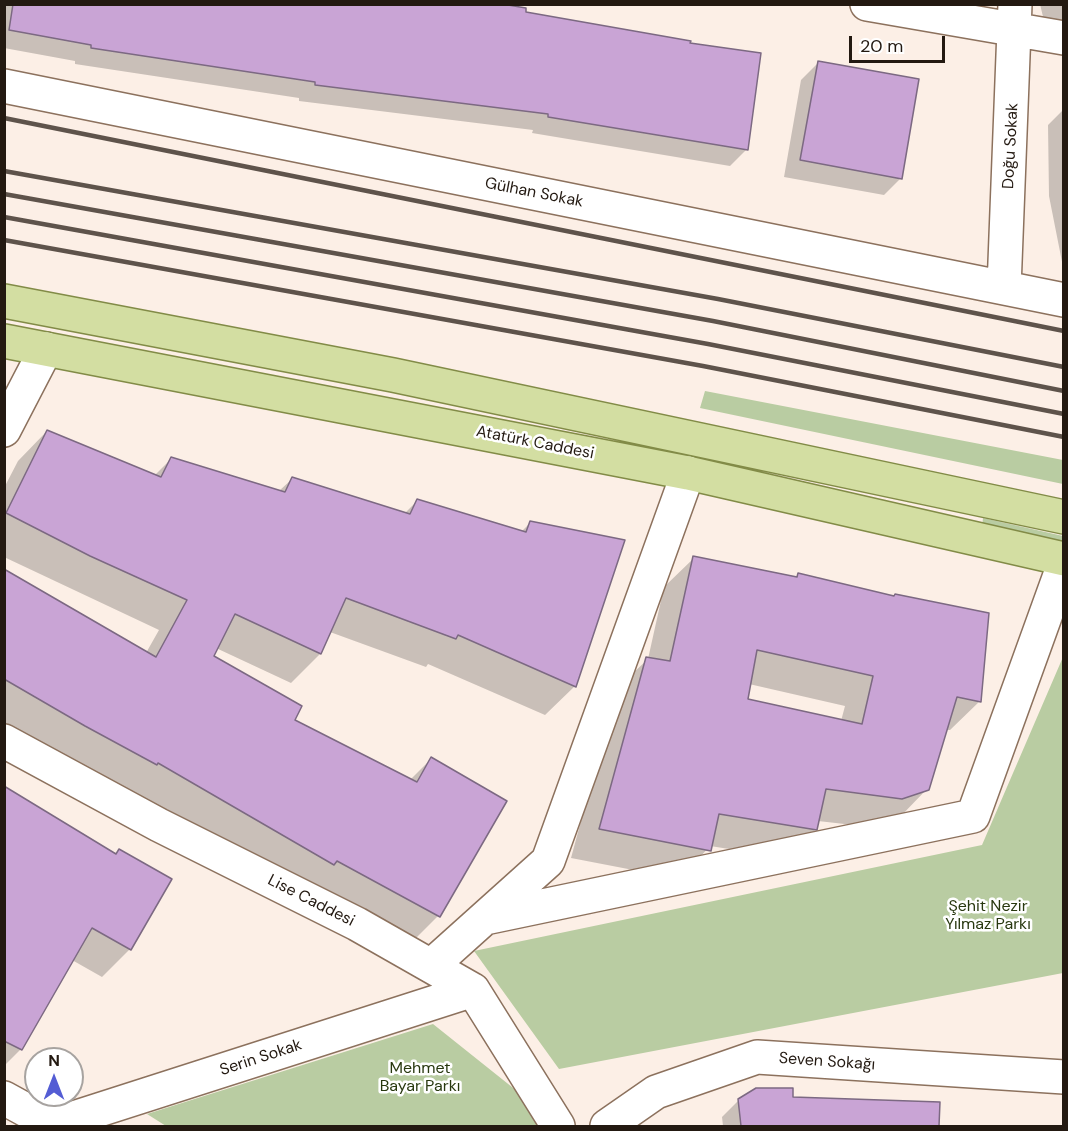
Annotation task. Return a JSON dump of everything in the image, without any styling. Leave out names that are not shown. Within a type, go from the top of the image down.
[{"type":"main road","points":[[4,301],[393,375],[1064,517]]},
{"type":"main road","name":"Atatürk Caddesi","points":[[4,341],[688,473],[1064,561]]},
{"type":"street","points":[[867,4],[1016,17],[1064,38]]},
{"type":"street","name":"Doğu Sokak","points":[[1004,288],[1016,17]]},
{"type":"street","name":"Gülhan Sokak","points":[[4,86],[1064,300]]},
{"type":"street","points":[[4,430],[46,349]]},
{"type":"street","points":[[431,966],[548,861],[688,473]]},
{"type":"street","points":[[485,918],[973,816],[1064,561]]},
{"type":"street","name":"Lise Caddesi","points":[[4,741],[159,825],[357,924],[473,990],[558,1126]]},
{"type":"street","name":"Serin Sokak","points":[[52,1126],[473,990]]},
{"type":"street","name":"Seven Sokağı","points":[[607,1126],[656,1092],[757,1057],[1064,1077]]},
{"type":"street","points":[[4,1098],[52,1126]]},
{"type":"green space","points":[[705,391],[1063,460],[1063,484],[700,408]]},
{"type":"green space","points":[[983,518],[1063,536],[1063,546],[982,527]]},
{"type":"green space","name":"Şehit Nezir Yılmaz Parkı","points":[[1063,657],[1063,973],[559,1069],[474,951],[982,845]]},
{"type":"green space","name":"Mehmet Bayar Parkı","points":[[433,1024],[537,1107],[540,1126],[166,1126],[147,1114]]},
{"type":"building","points":[[13,4],[502,4],[526,8],[526,12],[691,41],[690,43],[761,53],[748,150],[548,117],[548,114],[315,85],[315,82],[91,48],[91,45],[9,30]]},
{"type":"building","points":[[818,61],[919,79],[902,179],[800,160]]},
{"type":"building","points":[[47,430],[161,477],[171,457],[285,492],[292,477],[410,514],[417,499],[526,532],[530,521],[625,540],[576,687],[458,635],[456,639],[346,598],[321,654],[235,614],[214,656],[302,706],[295,720],[417,782],[431,757],[507,801],[440,917],[337,861],[334,865],[158,763],[157,765],[85,726],[4,679],[4,569],[156,657],[187,600],[90,556],[6,513]]},
{"type":"building","points":[[693,556],[797,577],[798,573],[894,596],[895,594],[989,613],[981,702],[957,697],[929,790],[902,799],[826,789],[817,830],[719,814],[711,851],[599,829],[646,657],[670,661]],"holes":[[[757,650],[873,676],[862,724],[748,699]]]},
{"type":"building","points":[[4,786],[116,854],[119,849],[172,879],[131,950],[92,928],[22,1050],[4,1041]]},
{"type":"building","points":[[756,1088],[793,1088],[793,1097],[940,1102],[939,1126],[741,1126],[738,1099]]},
{"type":"railway","points":[[4,118],[1064,331]]},
{"type":"railway","points":[[4,171],[718,299],[1064,367]]},
{"type":"railway","points":[[4,194],[713,321],[1064,391]]},
{"type":"railway","points":[[4,217],[708,344],[1064,414]]},
{"type":"railway","points":[[4,240],[703,366],[1064,437]]}]
